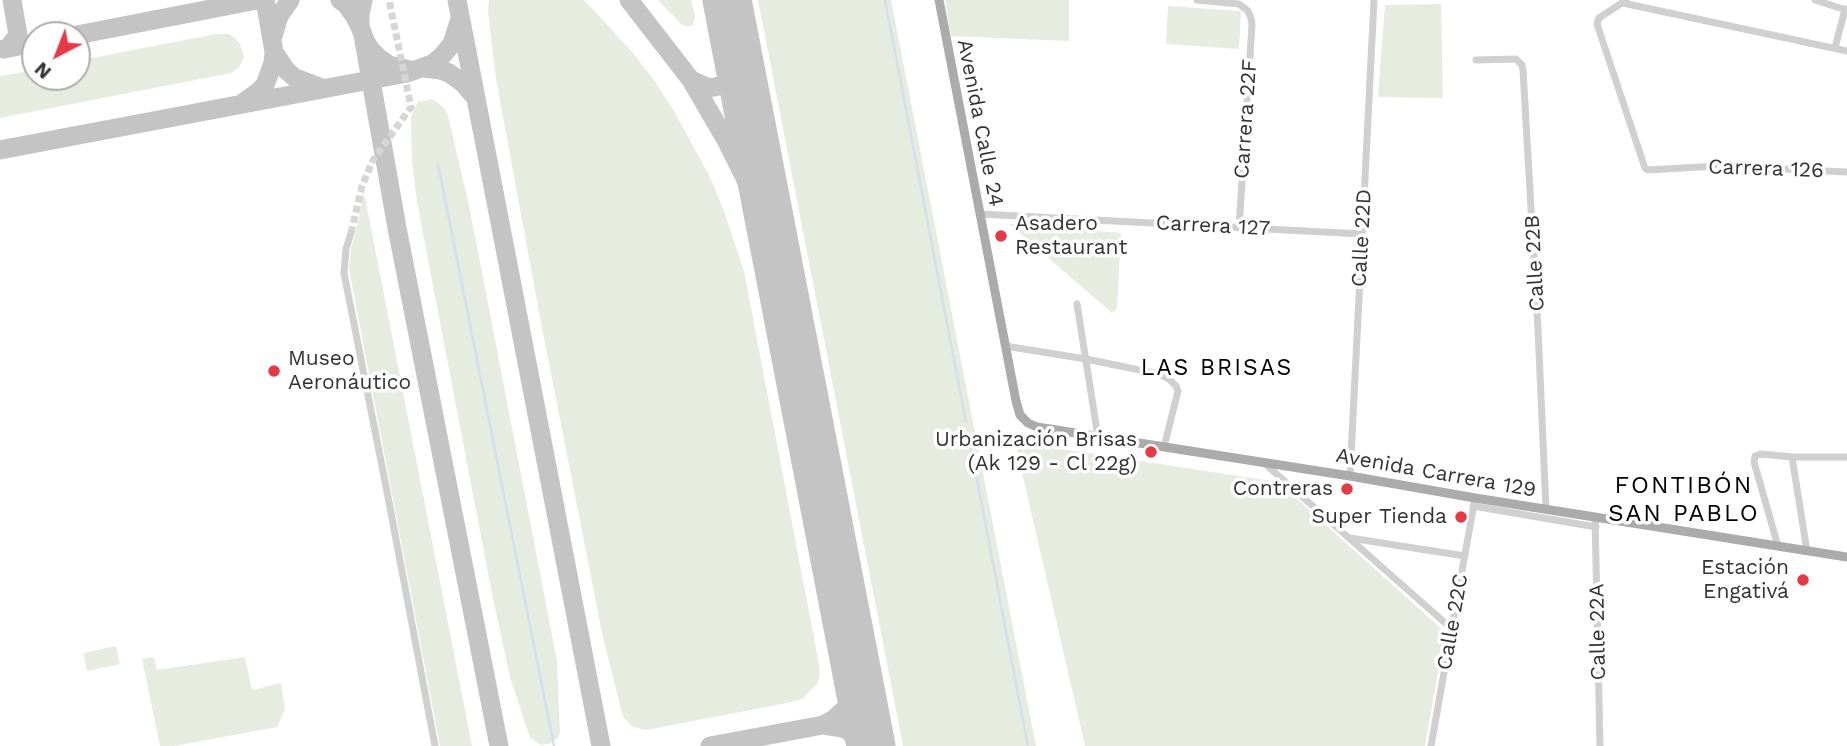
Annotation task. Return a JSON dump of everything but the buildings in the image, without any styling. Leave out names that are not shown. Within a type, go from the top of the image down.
[{"type":"main road","name":"Avenida Calle 24","points":[[939,0],[1021,418]]},
{"type":"main road","name":"Avenida Carrera 129","points":[[1021,418],[1037,427],[1350,476],[1474,502],[1546,509],[1595,522],[1847,557]]},
{"type":"street","name":"Carrera 22F","points":[[1197,0],[1239,4],[1248,10],[1252,25],[1239,228]]},
{"type":"street","name":"Calle 22D","points":[[1350,476],[1374,0]]},
{"type":"street","points":[[1815,0],[1846,10],[1835,48]]},
{"type":"street","points":[[1624,1],[1847,51]]},
{"type":"street","name":"Carrera 126","points":[[1624,1],[1599,18],[1597,24],[1647,170],[1717,166],[1847,172]]},
{"type":"street","name":"Calle 22B","points":[[1476,60],[1516,59],[1523,70],[1546,509]]},
{"type":"street","name":"Carrera 127","points":[[980,214],[1362,234]]},
{"type":"street","points":[[351,233],[346,249],[344,273],[435,746]]},
{"type":"street","points":[[1077,304],[1098,437]]},
{"type":"street","points":[[1005,346],[1159,374],[1173,382],[1178,391],[1164,447]]},
{"type":"street","points":[[1778,546],[1754,462],[1755,456],[1847,457]]},
{"type":"street","points":[[1792,457],[1807,551]]},
{"type":"street","points":[[1264,463],[1452,629]]},
{"type":"street","points":[[1474,502],[1595,522]]},
{"type":"street","name":"Calle 22C","points":[[1431,746],[1474,502]]},
{"type":"street","name":"Calle 22A","points":[[1595,522],[1600,746]]},
{"type":"street","points":[[1350,538],[1465,556]]},
{"type":"shaded area","points":[[489,0],[583,0],[633,53],[656,83],[711,179],[744,271],[819,664],[818,683],[802,699],[646,730],[633,727],[623,717],[602,633],[542,328],[496,79],[488,13]]},
{"type":"shaded area","points":[[658,0],[691,0],[695,16],[693,25],[682,25]]},
{"type":"shaded area","points":[[758,0],[891,0],[1036,746],[903,746]]},
{"type":"shaded area","points":[[945,0],[1069,0],[1069,41],[951,36]]},
{"type":"shaded area","points":[[1441,4],[1443,98],[1378,97],[1385,5]]},
{"type":"shaded area","points":[[1168,6],[1241,11],[1239,49],[1166,44]]},
{"type":"shaded area","points":[[216,34],[229,34],[235,38],[244,57],[239,67],[231,73],[0,118],[0,76],[21,72],[21,91],[91,91],[91,58]]},
{"type":"shaded area","points":[[431,99],[444,108],[448,116],[469,205],[557,661],[560,733],[557,739],[549,744],[541,745],[530,738],[510,677],[417,202],[412,162],[411,119],[418,102]]},
{"type":"shaded area","points":[[364,192],[472,746],[440,746],[349,269],[351,247]]},
{"type":"shaded area","points":[[1009,224],[1121,233],[1117,308],[1112,313]]},
{"type":"shaded area","points":[[1015,442],[1278,482],[1445,632],[1425,746],[1085,746]]},
{"type":"shaded area","points":[[116,646],[120,664],[87,671],[83,653]]},
{"type":"shaded area","points":[[154,657],[157,670],[245,657],[252,690],[281,683],[285,709],[277,727],[174,746],[160,746],[142,659]]},
{"type":"waterway","points":[[885,0],[966,422]]},
{"type":"waterway","points":[[438,164],[554,746]]},
{"type":"waterway","points":[[968,433],[1028,746]]},
{"type":"taxiway","points":[[8,48],[18,35],[12,0]]},
{"type":"taxiway","points":[[91,32],[257,0]]},
{"type":"taxiway","points":[[244,102],[265,85],[273,63],[274,52],[265,0]]},
{"type":"taxiway","points":[[273,36],[279,16],[290,0]]},
{"type":"taxiway","points":[[340,0],[346,4],[360,27]]},
{"type":"taxiway","points":[[363,0],[360,27],[370,49],[389,65],[410,70]]},
{"type":"taxiway","points":[[457,0],[601,746]]},
{"type":"taxiway","points":[[629,0],[691,80],[726,140],[746,180],[777,261]]},
{"type":"taxiway","points":[[0,150],[407,73],[432,64],[441,57],[452,44],[460,19]]},
{"type":"taxiway","points":[[363,35],[397,228],[499,746]]},
{"type":"taxiway","points":[[4,49],[21,46]]},
{"type":"taxiway","points":[[691,80],[709,88],[724,85],[732,77],[736,48]]},
{"type":"taxiway","points":[[274,52],[295,78],[322,88]]},
{"type":"taxiway","points":[[424,68],[449,73],[463,83],[475,97]]},
{"type":"taxiway","points":[[710,746],[823,725],[847,707],[857,674]]},
{"type":"taxiway","points":[[823,725],[843,728],[866,746]]},
{"type":"runway","points":[[727,0],[871,746]]},
{"type":"tunnel","points":[[351,233],[362,186],[373,160],[411,107],[389,0]]},
{"type":"place","name":"Asadero Restaurant","points":[[1001,236]]},
{"type":"place","name":"Museo Aeronáutico","points":[[274,371]]},
{"type":"place","name":"Urbanización Brisas (Ak 129 - Cl 22g)","points":[[1151,452]]},
{"type":"place","name":"Contreras","points":[[1347,489]]},
{"type":"place","name":"Super Tienda","points":[[1461,517]]},
{"type":"place","name":"Estación Engativá","points":[[1803,580]]},
{"type":"district","name":"LAS BRISAS","points":[[1217,368]]},
{"type":"district","name":"FONTIBÓN SAN PABLO","points":[[1684,500]]}]
